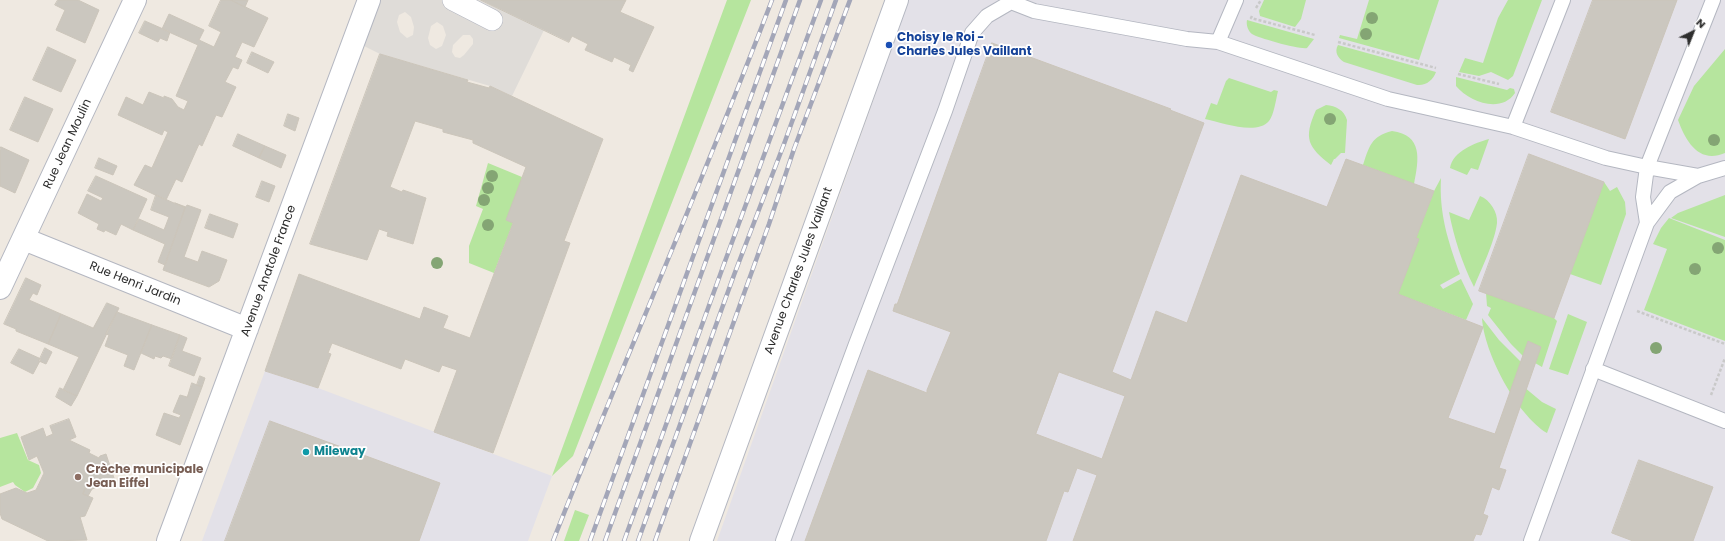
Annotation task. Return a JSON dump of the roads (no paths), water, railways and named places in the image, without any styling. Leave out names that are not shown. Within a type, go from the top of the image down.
[{"type":"street","name":"Rue Jean Moulin","points":[[0,288],[135,0]]},
{"type":"street","name":"Avenue Anatole France","points":[[168,541],[369,0]]},
{"type":"street","points":[[453,0],[492,20]]},
{"type":"street","name":"Avenue Charles Jules Vaillant","points":[[701,541],[897,0]]},
{"type":"street","name":"Rue Henri Jardin","points":[[24,239],[247,329]]},
{"type":"lane","points":[[1218,42],[1236,0]]},
{"type":"lane","points":[[1513,127],[1563,0]]},
{"type":"lane","points":[[1647,223],[1643,197],[1647,167],[1713,0]]},
{"type":"lane","points":[[783,541],[945,111],[972,33],[987,16],[1010,2],[1034,11],[1187,39],[1218,42],[1388,99],[1513,127],[1606,158],[1698,176]]},
{"type":"lane","points":[[1531,541],[1647,223],[1670,192],[1698,176],[1725,168]]},
{"type":"lane","points":[[1593,370],[1725,421]]},
{"type":"railway","points":[[553,541],[607,406],[719,136],[772,0]]},
{"type":"railway","points":[[590,541],[786,0]]},
{"type":"railway","points":[[605,541],[800,0]]},
{"type":"railway","points":[[624,541],[821,0]]},
{"type":"railway","points":[[638,541],[734,275],[784,144],[836,0]]},
{"type":"railway","points":[[655,541],[769,224],[794,149],[850,0]]},
{"type":"place","name":"Choisy le Roi - Charles Jules Vaillant","points":[[889,45]]},
{"type":"place","name":"Mileway","points":[[306,452]]},
{"type":"place","name":"Crèche municipale Jean Eiffel","points":[[78,477]]}]
